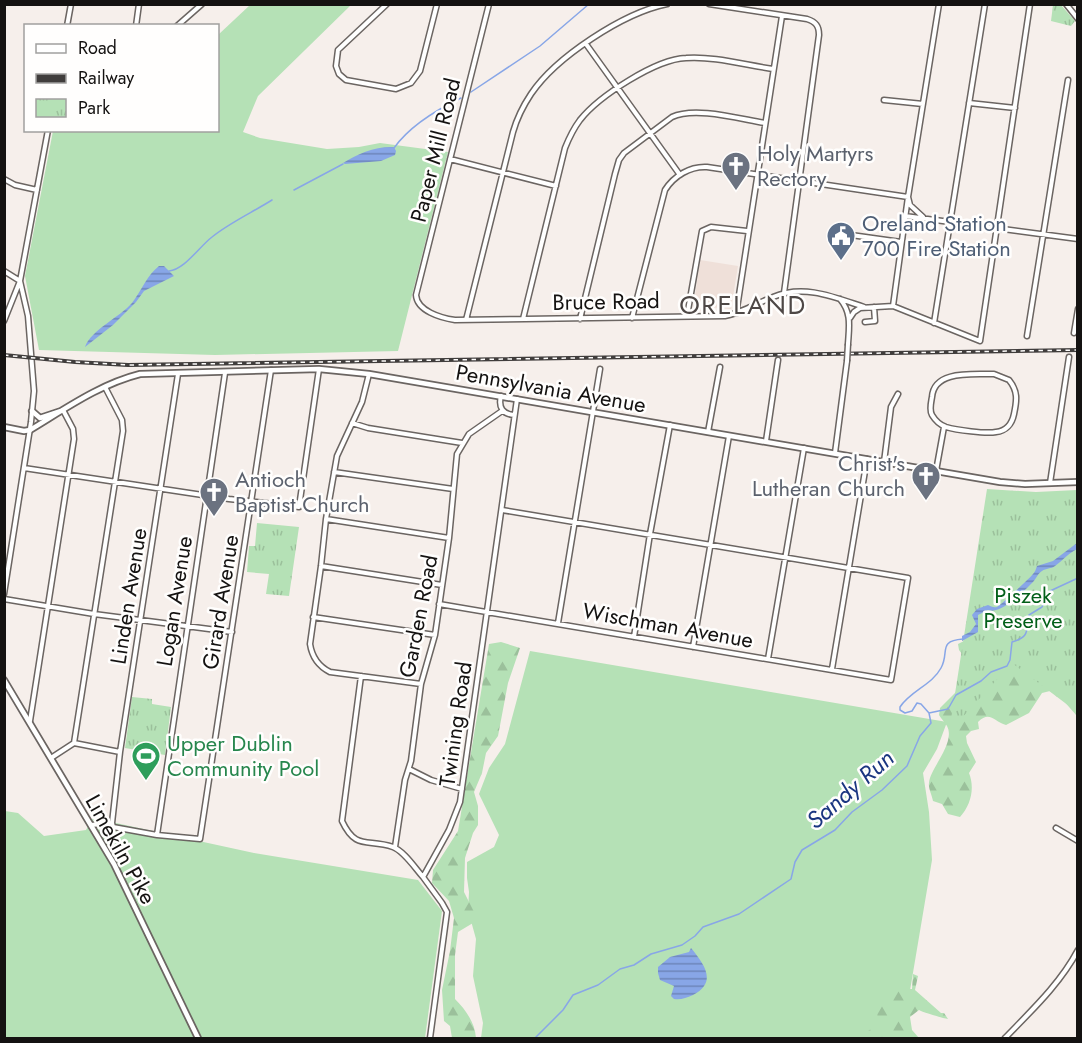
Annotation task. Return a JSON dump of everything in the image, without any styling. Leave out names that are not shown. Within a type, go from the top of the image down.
[{"type":"main road","name":"Pennsylvania Avenue","points":[[30,430],[105,387],[123,378],[140,374],[319,369],[369,374],[1000,482],[1077,482]]},
{"type":"main road","points":[[33,411],[40,418],[63,410]]},
{"type":"main road","points":[[4,427],[20,431],[30,430]]},
{"type":"main road","name":"Limekiln Pike","points":[[4,681],[30,721],[126,887],[198,1038]]},
{"type":"street","points":[[67,24],[71,4]]},
{"type":"street","points":[[136,24],[140,4]]},
{"type":"street","points":[[179,24],[202,4]]},
{"type":"street","points":[[387,4],[338,50],[336,66],[339,74],[346,80],[396,89],[411,83],[420,71],[437,4]]},
{"type":"street","name":"Paper Mill Road","points":[[418,303],[416,295],[489,4]]},
{"type":"street","points":[[466,320],[516,122],[531,94],[552,69],[586,44],[627,18],[667,4]]},
{"type":"street","points":[[709,4],[807,19],[817,24],[819,35],[784,293]]},
{"type":"street","points":[[939,4],[893,306],[980,341],[1030,4]]},
{"type":"street","points":[[934,323],[952,222],[985,4]]},
{"type":"street","points":[[1066,4],[1077,19]]},
{"type":"street","points":[[737,313],[747,231],[782,16]]},
{"type":"street","points":[[586,44],[680,175]]},
{"type":"street","points":[[523,319],[565,148],[577,125],[590,109],[654,65],[675,59],[695,58],[773,69]]},
{"type":"street","points":[[1027,336],[1068,80]]},
{"type":"street","points":[[884,100],[923,104]]},
{"type":"street","points":[[969,103],[1015,108]]},
{"type":"street","points":[[580,318],[619,160],[627,150],[672,117],[685,113],[765,123]]},
{"type":"street","points":[[4,321],[20,281],[48,132]]},
{"type":"street","points":[[450,159],[556,186]]},
{"type":"street","points":[[632,318],[663,195],[668,185],[692,168],[702,166],[908,197]]},
{"type":"street","points":[[4,179],[15,185],[37,190]]},
{"type":"street","points":[[908,197],[910,205],[922,217]]},
{"type":"street","points":[[905,216],[1077,239]]},
{"type":"street","points":[[687,316],[702,231],[714,227],[747,231]]},
{"type":"street","points":[[851,235],[901,242]]},
{"type":"street","points":[[4,271],[20,281],[30,333],[34,391],[33,411],[4,594]]},
{"type":"street","name":"Bruce Road","points":[[418,303],[442,318],[466,320],[725,316],[784,293],[817,292],[864,307],[893,306]]},
{"type":"street","points":[[835,453],[850,318],[840,299]]},
{"type":"street","points":[[850,318],[855,310],[864,307]]},
{"type":"street","points":[[865,322],[875,321],[874,307]]},
{"type":"street","points":[[1074,333],[1077,309]]},
{"type":"street","points":[[1050,483],[1069,357]]},
{"type":"street","points":[[766,441],[778,360]]},
{"type":"street","points":[[708,432],[720,367]]},
{"type":"street","points":[[24,468],[299,507],[319,369]]},
{"type":"street","points":[[558,623],[600,369]]},
{"type":"street","name":"Girard Avenue","points":[[157,835],[200,839],[271,370]]},
{"type":"street","name":"Logan Avenue","points":[[157,835],[225,373]]},
{"type":"street","name":"Linden Avenue","points":[[112,823],[120,752],[178,374]]},
{"type":"street","points":[[369,374],[362,402],[337,456],[326,519],[310,644],[318,663],[330,672],[421,684]]},
{"type":"street","points":[[994,374],[1004,376],[1012,384],[1017,397],[1012,421],[1006,428],[990,433],[944,427],[935,420],[930,410],[932,393],[940,381],[952,376],[994,374]]},
{"type":"street","points":[[74,743],[124,426],[105,387]]},
{"type":"street","points":[[884,462],[891,407],[898,394]]},
{"type":"street","points":[[501,396],[502,411],[505,414],[514,415]]},
{"type":"street","name":"Twining Road","points":[[423,877],[457,814],[462,789],[517,399]]},
{"type":"street","points":[[30,721],[74,435],[63,410]]},
{"type":"street","points":[[352,423],[368,428],[462,443],[469,434],[502,411]]},
{"type":"street","points":[[634,637],[670,425]]},
{"type":"street","points":[[936,471],[944,427]]},
{"type":"street","points":[[693,647],[729,436]]},
{"type":"street","name":"Garden Road","points":[[395,848],[421,684],[435,635],[449,538],[457,454],[462,443]]},
{"type":"street","points":[[768,659],[804,447]]},
{"type":"street","points":[[832,669],[867,459]]},
{"type":"street","points":[[334,472],[453,489]]},
{"type":"street","points":[[502,510],[848,569]]},
{"type":"street","points":[[326,519],[449,538]]},
{"type":"street","points":[[321,566],[442,585]]},
{"type":"street","name":"Wischman Avenue","points":[[439,604],[891,680],[908,578],[848,569]]},
{"type":"street","points":[[4,599],[94,614],[232,632]]},
{"type":"street","points":[[313,617],[435,635]]},
{"type":"street","points":[[360,676],[341,817],[349,834],[356,840],[395,848],[423,877],[447,912],[430,1038]]},
{"type":"street","points":[[51,758],[74,743],[120,752]]},
{"type":"street","points":[[409,769],[432,780],[462,789]]},
{"type":"street","points":[[91,825],[112,823],[113,827],[157,835]]},
{"type":"street","points":[[1056,828],[1077,841]]},
{"type":"street","points":[[1005,1038],[1070,966],[1077,950]]},
{"type":"shaded area","points":[[700,260],[738,266],[731,309],[706,307],[705,311],[693,310]]},
{"type":"green space","points":[[250,5],[351,5],[258,96],[243,132],[260,138],[327,149],[380,143],[448,152],[398,351],[215,355],[39,350],[25,276],[53,132],[219,132],[219,34]]},
{"type":"green space","points":[[1053,5],[1061,5],[1075,21],[1071,26],[1051,21]]},
{"type":"green space","name":"Piszek Preserve","points":[[987,489],[1036,492],[1077,490],[1077,712],[1012,663],[949,732]]},
{"type":"green space","points":[[257,523],[299,527],[289,596],[266,594],[269,574],[247,572],[249,546],[255,546]]},
{"type":"green space","points":[[1077,624],[1077,716],[1062,699],[1050,691],[1042,693],[1029,713],[1006,725],[989,717],[978,722],[979,729],[971,731],[966,736],[976,762],[969,773],[972,790],[969,802],[960,817],[948,814],[942,804],[933,801],[929,785],[930,777],[948,740],[947,726],[939,715],[940,708],[957,691],[962,654],[958,644],[966,640]]},
{"type":"green space","points":[[501,642],[520,648],[508,683],[498,736],[486,753],[482,773],[474,792],[478,806],[478,825],[465,858],[464,892],[478,920],[458,932],[455,955],[455,999],[469,1017],[476,1038],[452,1038],[450,1026],[444,1021],[442,990],[454,918],[449,901],[432,883],[433,870],[458,831],[489,644]]},
{"type":"green space","points":[[530,651],[947,722],[937,749],[923,773],[929,812],[932,860],[902,1038],[481,1038],[483,1023],[473,976],[476,939],[468,910],[467,862],[494,847],[499,835],[479,794],[489,768],[505,744]]},
{"type":"green space","points":[[132,697],[152,699],[152,704],[171,707],[165,755],[125,748]]},
{"type":"green space","points":[[5,811],[18,813],[44,836],[86,830],[93,818],[254,853],[418,880],[442,911],[425,1038],[5,1038]]},
{"type":"green space","points":[[913,974],[918,976],[915,990],[941,1013],[944,1013],[948,1019],[919,1010],[910,1017],[912,1030],[919,1038],[874,1036],[862,1038],[878,1020],[877,1013],[882,1002],[900,989],[912,989]]},
{"type":"water","points":[[394,147],[395,155],[381,161],[343,163],[367,151]]},
{"type":"water","points":[[159,266],[164,266],[174,276],[144,291],[113,325],[85,347],[99,329],[132,303],[148,278]]},
{"type":"water","points":[[1077,543],[1077,549],[1052,568],[1041,572],[1006,606],[978,615],[978,632],[962,641],[962,636],[970,632],[976,624],[972,615],[977,609],[988,605],[997,607],[1031,576],[1037,566],[1053,561]]},
{"type":"water","points":[[691,948],[704,966],[707,979],[701,990],[693,995],[684,999],[674,999],[671,996],[674,986],[660,980],[658,967],[670,957],[689,952]]},
{"type":"waterway","points":[[471,92],[540,46],[589,4]]},
{"type":"waterway","points":[[394,148],[407,133],[424,120],[461,98]]},
{"type":"waterway","points":[[294,190],[343,164]]},
{"type":"waterway","points":[[169,271],[180,267],[207,241],[233,222],[272,200]]},
{"type":"waterway","points":[[929,713],[948,709],[956,695],[981,681],[991,672],[1007,666],[1012,642],[1024,635],[1029,615],[1042,607],[1050,591],[1078,578]]},
{"type":"waterway","name":"Sandy Run","points":[[535,1038],[563,1010],[573,995],[598,985],[620,969],[634,965],[651,954],[682,945],[703,927],[739,914],[791,879],[795,862],[802,850],[835,830],[852,812],[882,790],[907,766],[920,736],[931,723],[929,713],[921,704],[917,703],[912,711],[905,713],[900,710],[900,707],[904,701],[937,674],[941,668],[947,645],[955,640],[963,639]]},
{"type":"railway","points":[[4,355],[128,365],[1078,350]]},
{"type":"place","name":"Holy Martyrs Rectory","points":[[736,192]]},
{"type":"place","name":"Oreland Station 700 Fire Station","points":[[841,262]]},
{"type":"place","name":"Christ's Lutheran Church","points":[[926,502]]},
{"type":"place","name":"Antioch Baptist Church","points":[[214,518]]},
{"type":"place","name":"Upper Dublin Community Pool","points":[[146,782]]},
{"type":"district","name":"ORELAND","points":[[743,305]]}]
